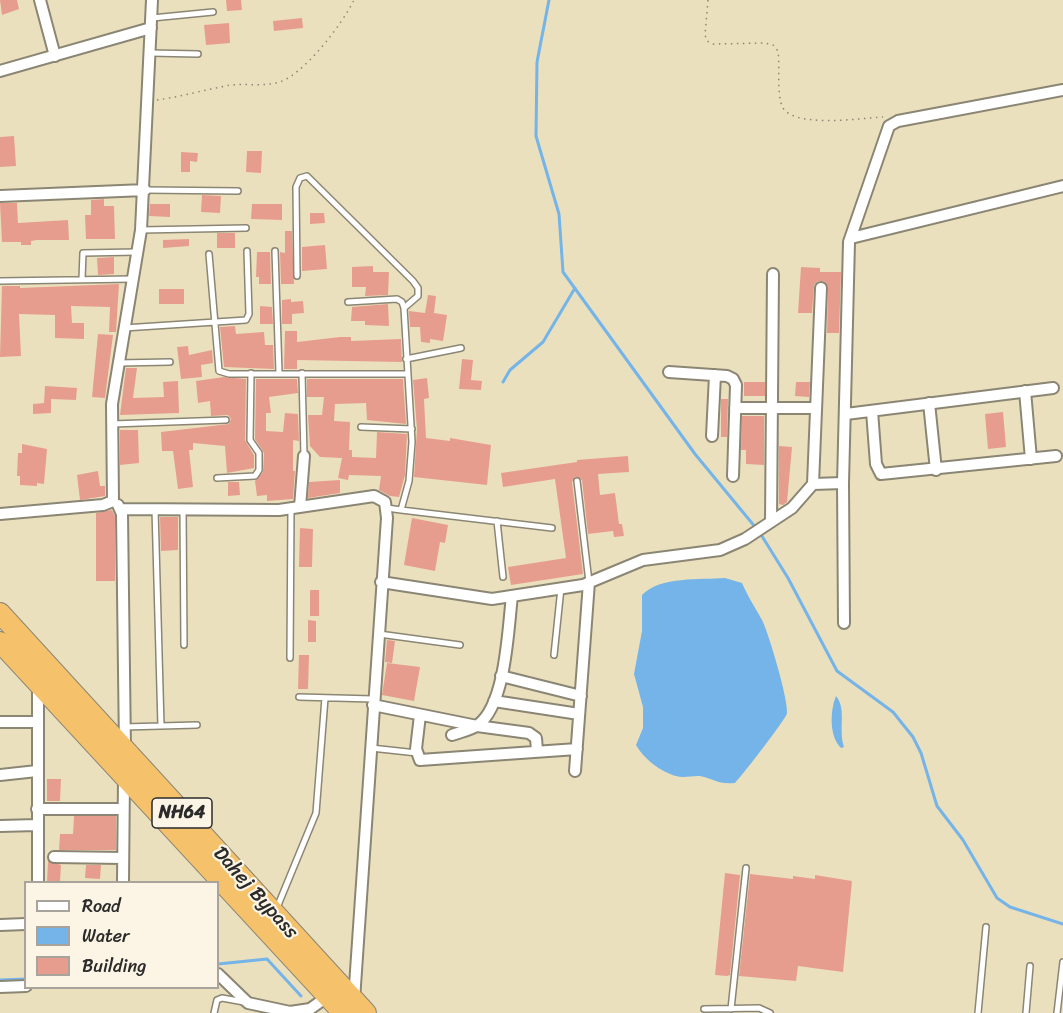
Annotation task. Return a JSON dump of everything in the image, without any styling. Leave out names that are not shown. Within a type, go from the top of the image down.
[{"type":"highway","name":"Dahej Bypass","points":[[0,613],[274,914],[334,992]]},
{"type":"highway","name":"Dahej Bypass","points":[[3,651],[38,684],[215,879]]},
{"type":"highway","name":"Dahej Bypass","points":[[219,883],[354,1009]]},
{"type":"street","points":[[40,0],[55,56]]},
{"type":"street","points":[[152,0],[145,190],[134,279],[118,363],[112,424],[113,501],[122,509],[296,508],[374,496],[381,498],[387,508],[354,1009]]},
{"type":"street","points":[[0,71],[55,56],[152,23]]},
{"type":"street","points":[[844,623],[843,483],[848,251],[886,131],[894,122],[1063,90]]},
{"type":"street","points":[[851,238],[1063,186]]},
{"type":"street","points":[[0,196],[145,190]]},
{"type":"street","points":[[769,522],[773,274]]},
{"type":"street","points":[[381,582],[465,597],[512,596],[561,588],[589,582],[643,560],[711,552],[745,539],[792,508],[813,484],[821,288]]},
{"type":"street","points":[[669,372],[715,375],[733,380],[735,408],[733,476]]},
{"type":"street","points":[[712,436],[715,375]]},
{"type":"street","points":[[846,414],[1053,388]]},
{"type":"street","points":[[1025,391],[1031,459]]},
{"type":"street","points":[[929,403],[936,470]]},
{"type":"street","points":[[735,408],[815,408]]},
{"type":"street","points":[[872,411],[878,472],[893,475],[1056,456]]},
{"type":"street","points":[[296,508],[304,456]]},
{"type":"street","points":[[813,484],[843,483]]},
{"type":"street","points":[[0,514],[103,505],[113,501]]},
{"type":"street","points":[[122,509],[125,750]]},
{"type":"street","points":[[575,771],[589,582]]},
{"type":"street","points":[[452,735],[477,726],[485,718],[494,701],[501,676],[512,596]]},
{"type":"street","points":[[501,676],[580,696]]},
{"type":"street","points":[[38,684],[38,881]]},
{"type":"street","points":[[494,701],[579,714]]},
{"type":"street","points":[[373,702],[420,715],[534,735],[537,751]]},
{"type":"street","points":[[420,715],[417,753],[420,760],[577,749]]},
{"type":"street","points":[[0,722],[38,722]]},
{"type":"street","points":[[0,775],[37,771]]},
{"type":"street","points":[[123,881],[124,778]]},
{"type":"street","points":[[37,809],[123,809]]},
{"type":"street","points":[[0,826],[37,825]]},
{"type":"street","points":[[54,857],[123,858]]},
{"type":"street","points":[[0,925],[24,924]]},
{"type":"street","points":[[219,975],[248,1003],[290,1012],[310,1009],[334,992]]},
{"type":"street","points":[[0,987],[24,986]]},
{"type":"lane","points":[[152,23],[213,12]]},
{"type":"lane","points":[[150,53],[198,54]]},
{"type":"lane","points":[[297,276],[296,188],[300,178],[307,176],[413,281],[418,288],[418,296],[404,308]]},
{"type":"lane","points":[[145,190],[238,190]]},
{"type":"lane","points":[[141,230],[246,228]]},
{"type":"lane","points":[[124,328],[214,324],[246,320],[249,314],[247,251]]},
{"type":"lane","points":[[275,251],[279,373]]},
{"type":"lane","points":[[82,279],[83,253],[138,252]]},
{"type":"lane","points":[[209,254],[219,371],[251,374],[407,374]]},
{"type":"lane","points":[[0,280],[134,279]]},
{"type":"lane","points":[[348,302],[397,299],[402,302],[404,308],[412,429],[410,471],[401,510]]},
{"type":"lane","points":[[406,359],[460,348]]},
{"type":"lane","points":[[118,363],[170,362]]},
{"type":"lane","points":[[302,373],[304,456]]},
{"type":"lane","points":[[217,478],[255,476],[259,470],[259,453],[250,440],[251,374]]},
{"type":"lane","points":[[112,424],[226,420]]},
{"type":"lane","points":[[361,427],[412,429]]},
{"type":"lane","points":[[577,482],[589,582]]},
{"type":"lane","points":[[290,658],[296,508]]},
{"type":"lane","points":[[387,508],[552,528]]},
{"type":"lane","points":[[155,509],[161,726]]},
{"type":"lane","points":[[183,509],[184,645]]},
{"type":"lane","points":[[497,521],[503,577]]},
{"type":"lane","points":[[554,655],[561,588]]},
{"type":"lane","points":[[378,634],[459,645]]},
{"type":"lane","points":[[299,697],[373,702]]},
{"type":"lane","points":[[274,914],[316,813],[325,698]]},
{"type":"lane","points":[[124,727],[197,725]]},
{"type":"lane","points":[[370,748],[417,753]]},
{"type":"lane","points":[[731,1009],[746,868]]},
{"type":"lane","points":[[978,1013],[986,927]]},
{"type":"lane","points":[[1057,1013],[1063,962]]},
{"type":"lane","points":[[1026,1013],[1030,966]]},
{"type":"lane","points":[[214,1013],[217,1000],[222,998],[248,1003]]},
{"type":"lane","points":[[704,1009],[764,1009],[770,1013]]},
{"type":"path","points":[[148,102],[188,96],[222,86],[258,87],[280,83],[295,75],[309,62],[342,21],[354,0]]},
{"type":"path","points":[[708,0],[705,35],[707,41],[713,44],[765,43],[773,45],[778,51],[781,104],[785,112],[794,118],[807,120],[884,117],[894,122]]},
{"type":"water","points":[[725,578],[742,583],[762,620],[778,666],[787,706],[785,717],[735,783],[719,782],[701,776],[683,777],[670,774],[648,760],[636,745],[643,728],[643,707],[634,674],[642,631],[642,595],[650,589],[670,582]]},
{"type":"water","points":[[836,696],[842,713],[844,747],[841,748],[834,737],[832,723]]},
{"type":"building","points":[[0,0],[17,0],[19,9],[2,15]]},
{"type":"building","points":[[226,0],[241,0],[242,10],[227,11]]},
{"type":"building","points":[[302,18],[303,28],[274,31],[273,21]]},
{"type":"building","points":[[229,23],[230,43],[206,45],[204,25]]},
{"type":"building","points":[[14,136],[16,166],[0,167],[0,137]]},
{"type":"building","points":[[247,151],[262,151],[261,173],[246,172]]},
{"type":"building","points":[[181,152],[198,153],[197,162],[190,161],[190,172],[181,172]]},
{"type":"building","points":[[202,195],[221,196],[220,213],[201,212]]},
{"type":"building","points":[[104,199],[104,206],[114,206],[115,239],[86,239],[85,215],[91,215],[91,200]]},
{"type":"building","points":[[0,203],[17,203],[18,223],[68,220],[69,240],[37,240],[31,241],[31,245],[21,245],[21,242],[2,242]]},
{"type":"building","points":[[150,204],[170,204],[170,217],[149,216]]},
{"type":"building","points":[[252,204],[282,204],[282,220],[251,219]]},
{"type":"building","points":[[310,213],[324,213],[325,223],[310,224]]},
{"type":"building","points":[[285,231],[292,231],[294,284],[281,284],[280,252],[285,253]]},
{"type":"building","points":[[217,233],[235,233],[235,248],[217,248]]},
{"type":"building","points":[[189,239],[189,246],[163,248],[163,240]]},
{"type":"building","points":[[325,245],[327,269],[302,271],[302,247]]},
{"type":"building","points":[[257,252],[270,252],[271,284],[259,284],[259,277],[256,277]]},
{"type":"building","points":[[114,257],[114,274],[98,275],[97,258]]},
{"type":"building","points":[[373,266],[373,272],[389,272],[388,295],[365,296],[366,287],[352,287],[352,267]]},
{"type":"building","points":[[801,267],[820,268],[820,272],[841,272],[839,333],[827,333],[828,288],[824,281],[818,281],[814,285],[812,313],[798,313]]},
{"type":"building","points":[[119,284],[116,332],[109,332],[110,307],[71,306],[72,323],[84,323],[84,339],[55,338],[55,315],[19,314],[21,356],[0,357],[2,286],[20,286],[20,288]]},
{"type":"building","points":[[159,289],[184,289],[184,304],[159,304]]},
{"type":"building","points":[[428,295],[436,296],[434,313],[447,315],[443,341],[430,339],[430,343],[421,342],[420,327],[410,327],[409,311],[425,313]]},
{"type":"building","points":[[291,299],[291,302],[303,301],[304,313],[292,314],[292,324],[282,324],[282,300]]},
{"type":"building","points":[[388,304],[389,326],[365,325],[365,321],[351,321],[352,307]]},
{"type":"building","points":[[260,306],[272,307],[273,324],[260,324]]},
{"type":"building","points":[[235,326],[236,334],[264,332],[265,345],[273,345],[274,369],[224,367],[220,327]]},
{"type":"building","points":[[285,331],[297,331],[297,342],[340,337],[351,337],[351,341],[401,339],[402,362],[297,360],[297,369],[284,369]]},
{"type":"building","points":[[98,334],[113,335],[105,398],[92,397]]},
{"type":"building","points":[[188,346],[189,355],[212,350],[213,363],[201,365],[202,377],[181,379],[177,347]]},
{"type":"building","points":[[462,359],[473,360],[471,380],[482,381],[481,390],[459,389]]},
{"type":"building","points":[[126,368],[137,368],[133,398],[164,397],[163,382],[178,381],[179,413],[120,415]]},
{"type":"building","points":[[224,377],[246,379],[245,440],[254,455],[254,468],[227,473],[225,446],[193,443],[193,450],[189,450],[193,487],[178,489],[173,451],[162,451],[161,432],[229,424],[231,419],[228,415],[211,416],[210,401],[198,403],[196,381]]},
{"type":"building","points":[[427,378],[429,398],[424,399],[426,438],[450,441],[450,438],[491,445],[487,485],[414,477],[417,429],[413,380]]},
{"type":"building","points":[[256,379],[297,379],[298,393],[269,397],[271,413],[266,413],[266,431],[283,432],[285,413],[298,414],[299,441],[293,440],[293,471],[295,471],[293,499],[267,501],[267,495],[257,496],[255,481],[263,472],[264,453],[255,439]]},
{"type":"building","points":[[307,379],[403,379],[406,424],[367,420],[366,403],[335,404],[334,421],[350,422],[349,450],[352,450],[352,457],[376,458],[377,432],[407,434],[405,475],[399,497],[390,496],[379,490],[381,476],[349,475],[348,480],[338,478],[342,458],[320,457],[310,446],[308,415],[322,415],[324,397],[307,397]]},
{"type":"building","points":[[744,382],[765,382],[765,396],[744,396]]},
{"type":"building","points":[[796,382],[810,382],[809,397],[795,396]]},
{"type":"building","points":[[45,386],[77,388],[76,400],[51,399],[51,413],[33,414],[33,404],[44,403]]},
{"type":"building","points":[[721,399],[728,399],[727,437],[721,437]]},
{"type":"building","points":[[1003,412],[1006,447],[988,449],[985,414]]},
{"type":"building","points":[[742,416],[764,416],[764,465],[746,464],[746,450],[741,450]]},
{"type":"building","points":[[120,430],[138,430],[139,463],[120,465]]},
{"type":"building","points":[[22,444],[47,449],[44,484],[20,485],[20,476],[17,476],[18,453],[22,453]]},
{"type":"building","points":[[779,446],[792,447],[787,502],[783,505],[779,504]]},
{"type":"building","points":[[628,456],[629,472],[598,474],[600,495],[615,493],[619,524],[622,524],[624,536],[614,537],[613,531],[588,534],[582,480],[575,477],[572,482],[583,574],[511,585],[508,567],[566,558],[555,479],[503,487],[501,473],[577,462],[577,460]]},
{"type":"building","points":[[98,471],[100,486],[105,486],[105,496],[80,500],[77,475]]},
{"type":"building","points":[[340,480],[340,493],[308,498],[309,482]]},
{"type":"building","points":[[228,482],[239,482],[240,495],[228,496]]},
{"type":"building","points":[[112,510],[115,516],[115,581],[96,581],[96,513]]},
{"type":"building","points":[[160,517],[178,517],[178,550],[161,551]]},
{"type":"building","points":[[412,518],[448,525],[445,543],[440,542],[435,571],[404,565]]},
{"type":"building","points":[[300,528],[313,529],[312,567],[299,567]]},
{"type":"building","points":[[310,590],[319,590],[319,616],[310,616]]},
{"type":"building","points":[[308,620],[316,621],[316,642],[308,642]]},
{"type":"building","points":[[387,640],[395,641],[392,663],[385,662]]},
{"type":"building","points":[[299,655],[309,655],[308,689],[298,689]]},
{"type":"building","points":[[387,663],[420,667],[414,701],[382,695]]},
{"type":"building","points":[[47,779],[61,779],[60,801],[47,801]]},
{"type":"building","points":[[74,816],[116,816],[116,850],[59,850],[60,834],[73,834]]},
{"type":"building","points":[[48,861],[61,865],[60,881],[47,881]]},
{"type":"building","points":[[86,865],[101,865],[100,879],[85,878]]},
{"type":"building","points":[[725,873],[740,875],[730,975],[727,976],[715,975]]},
{"type":"building","points":[[750,874],[793,879],[793,876],[815,879],[815,875],[852,881],[843,972],[798,966],[796,981],[739,976]]},
{"type":"waterway","points":[[549,0],[537,62],[536,136],[559,214],[563,272],[695,454],[756,528]]},
{"type":"waterway","points":[[503,382],[510,370],[543,342],[575,288]]},
{"type":"waterway","points":[[760,533],[788,578],[837,671],[893,712],[913,737],[921,753],[937,806],[963,840],[997,898],[1010,907],[1063,924]]},
{"type":"waterway","points":[[219,964],[267,959],[301,996]]},
{"type":"waterway","points":[[0,980],[24,979]]}]
